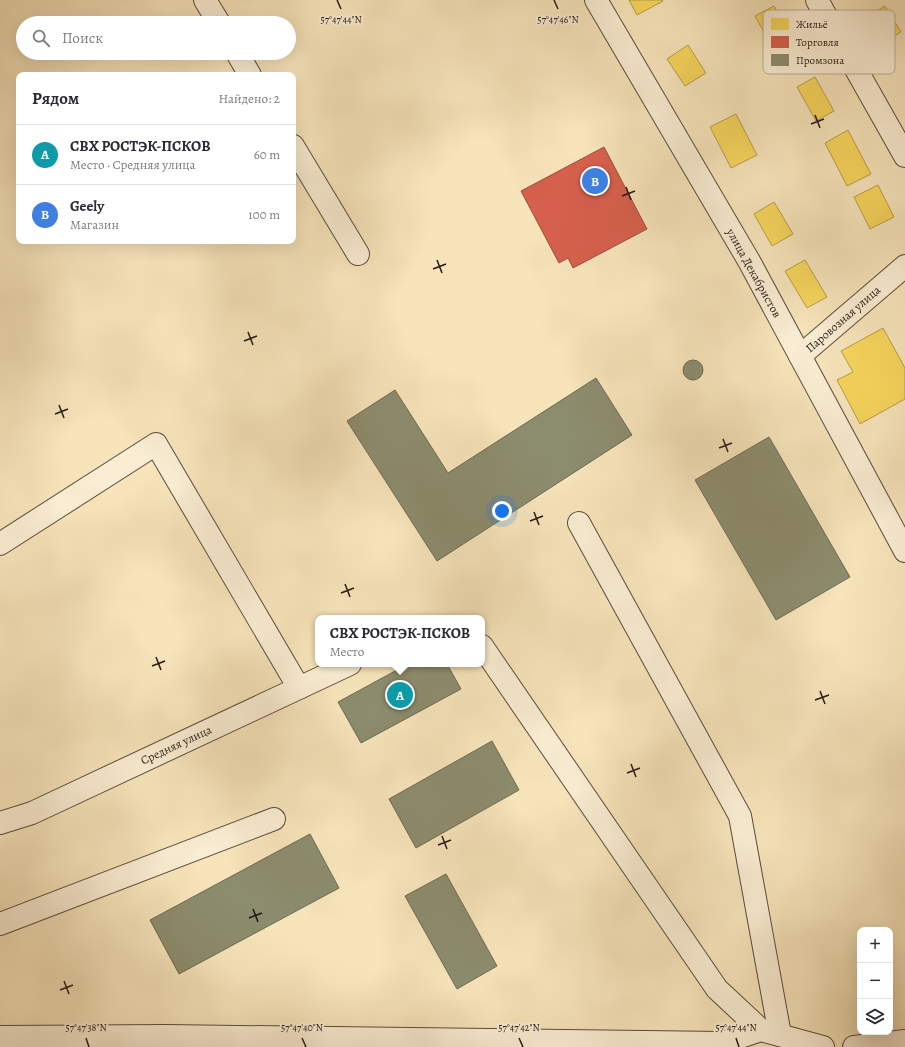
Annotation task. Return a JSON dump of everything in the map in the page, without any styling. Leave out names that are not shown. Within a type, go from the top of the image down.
[{"type":"street","points":[[205,0],[215,16]]},
{"type":"street","name":"улица Декабристов","points":[[596,0],[748,261],[905,551]]},
{"type":"street","points":[[817,0],[823,10]]},
{"type":"street","points":[[241,60],[248,72]]},
{"type":"street","points":[[859,74],[905,156]]},
{"type":"street","points":[[296,151],[358,254]]},
{"type":"street","name":"Паровозная улица","points":[[800,356],[905,266]]},
{"type":"street","points":[[0,544],[156,444],[299,688]]},
{"type":"street","points":[[578,523],[740,816],[770,1032]]},
{"type":"street","points":[[485,650],[717,989],[770,1032],[824,1047]]},
{"type":"street","name":"Средняя улица","points":[[0,823],[32,813],[344,667]]},
{"type":"street","points":[[0,924],[274,819]]},
{"type":"street","points":[[0,1037],[166,1036],[722,1043],[770,1032]]},
{"type":"street","points":[[854,1047],[905,1041]]},
{"type":"building: Жильё","points":[[629,0],[662,0],[663,1],[637,15]]},
{"type":"building: Жильё","points":[[774,6],[776,10],[766,10]]},
{"type":"building: Жильё","points":[[885,6],[887,10],[878,10]]},
{"type":"building: Жильё","points":[[763,12],[763,30],[755,16]]},
{"type":"building: Жильё","points":[[895,22],[901,32],[895,36]]},
{"type":"building: Жильё","points":[[688,45],[706,73],[685,86],[667,59]]},
{"type":"building: Жильё","points":[[815,77],[834,111],[816,121],[797,87]]},
{"type":"building: Жильё","points":[[736,114],[757,155],[731,168],[710,127]]},
{"type":"building: Жильё","points":[[848,130],[871,174],[847,186],[825,143]]},
{"type":"building: Жильё","points":[[878,185],[894,217],[870,229],[854,197]]},
{"type":"building: Жильё","points":[[774,202],[793,234],[772,246],[754,214]]},
{"type":"building: Жильё","points":[[805,260],[827,297],[807,308],[785,271]]},
{"type":"building: Жильё","points":[[883,328],[905,368],[905,399],[860,424],[837,380],[853,372],[841,351]]},
{"type":"building: Торговля","points":[[604,147],[647,229],[573,268],[568,258],[559,263],[521,191]]},
{"type":"building: Промзона","points":[[693,360],[700,363],[703,370],[700,377],[693,380],[686,377],[683,370],[686,363]]},
{"type":"building: Промзона","points":[[596,378],[632,435],[437,561],[347,421],[395,390],[448,473]]},
{"type":"building: Промзона","points":[[769,437],[850,577],[776,620],[695,480]]},
{"type":"building: Промзона","points":[[402,667],[449,667],[461,689],[361,743],[338,702]]},
{"type":"building: Промзона","points":[[492,741],[519,790],[416,848],[389,799]]},
{"type":"building: Промзона","points":[[310,834],[339,888],[179,974],[150,920]]},
{"type":"building: Промзона","points":[[446,874],[497,966],[457,989],[405,896]]},
{"type":"place","name":"Geely","points":[[595,181]]},
{"type":"place","name":"СВХ РОСТЭК-ПСКОВ","points":[[400,695]]}]
